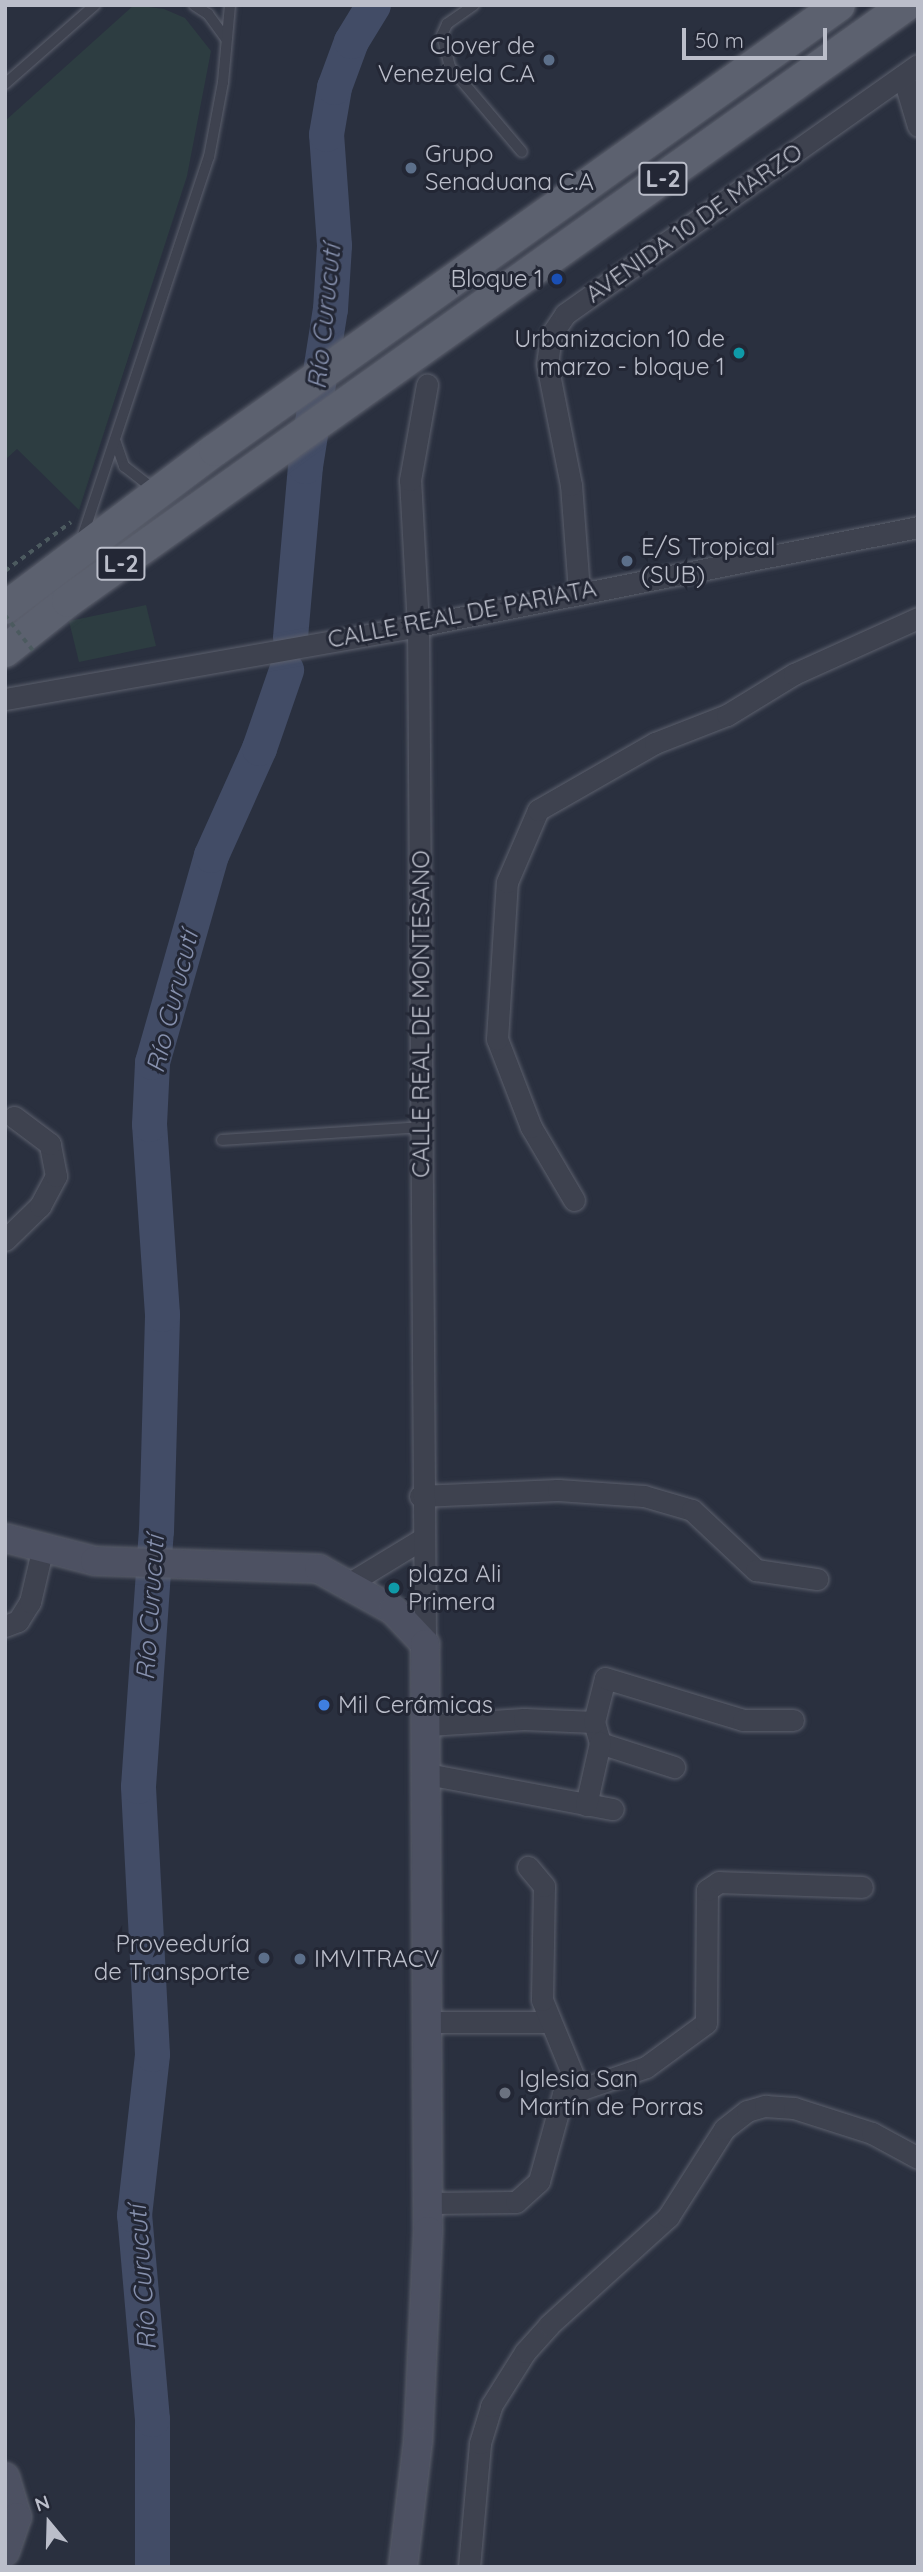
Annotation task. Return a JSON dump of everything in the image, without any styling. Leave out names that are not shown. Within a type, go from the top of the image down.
[{"type":"main road","name":"L-2","points":[[5,608],[215,450],[839,5]]},
{"type":"main road","name":"L-2","points":[[20,652],[239,480],[906,5]]},
{"type":"main road","points":[[5,1538],[40,1558]]},
{"type":"main road","points":[[5,1555],[94,1568],[348,1584],[393,1610],[425,1644],[428,1725],[428,2203],[419,2428],[403,2567]]},
{"type":"main road","points":[[5,2477],[17,2517],[5,2552]]},
{"type":"street","points":[[910,71],[918,126]]},
{"type":"street","name":"AVENIDA 10 DE MARZO","points":[[579,592],[571,485],[547,364],[551,335],[565,314],[910,71]]},
{"type":"street","name":"CALLE REAL DE MONTESANO","points":[[425,1644],[421,1496],[423,1127],[418,626],[410,480],[427,385]]},
{"type":"street","name":"CALLE REAL DE PARIATA","points":[[5,699],[418,626],[918,527]]},
{"type":"street","points":[[574,1200],[531,1127],[497,1039],[507,882],[538,810],[655,743],[727,715],[794,674],[918,618]]},
{"type":"street","points":[[5,1240],[40,1206],[56,1176],[50,1144],[14,1117]]},
{"type":"street","points":[[421,1496],[558,1490],[644,1496],[692,1510],[756,1570],[817,1578]]},
{"type":"street","points":[[348,1584],[422,1539]]},
{"type":"street","points":[[5,1626],[18,1621],[30,1602],[40,1558]]},
{"type":"street","points":[[586,1805],[605,1678],[743,1720],[793,1720]]},
{"type":"street","points":[[428,1725],[545,1718],[597,1733],[674,1767]]},
{"type":"street","points":[[427,1774],[613,1809]]},
{"type":"street","points":[[528,1867],[544,1886],[542,2000],[549,2022],[564,2044],[579,2090]]},
{"type":"street","points":[[428,2203],[516,2202],[539,2181],[563,2094],[646,2067],[706,2023],[707,1890],[719,1882],[862,1887]]},
{"type":"street","points":[[429,2022],[549,2022]]},
{"type":"street","points":[[469,2567],[481,2443],[491,2406],[524,2352],[549,2325],[668,2217],[724,2129],[747,2111],[765,2106],[794,2108],[872,2133],[918,2158]]},
{"type":"lane","points":[[5,85],[95,5]]},
{"type":"lane","points":[[194,5],[208,14],[226,39]]},
{"type":"lane","points":[[76,554],[209,157],[230,5]]},
{"type":"lane","points":[[474,5],[447,24],[442,35],[450,67],[522,152]]},
{"type":"lane","points":[[115,440],[124,466],[160,494]]},
{"type":"lane","points":[[222,1140],[423,1127]]},
{"type":"path","points":[[5,615],[20,652]]},
{"type":"shaded area","points":[[134,5],[164,9],[185,18],[211,51],[187,176],[79,510],[17,449],[5,460],[5,121]]},
{"type":"shaded area","points":[[146,605],[156,646],[79,662],[69,621]]},
{"type":"waterway","name":"Río Curucutí","points":[[290,637],[305,466],[330,309],[334,245],[326,134],[334,87],[351,41],[373,5]]},
{"type":"waterway","name":"Río Curucutí","points":[[152,2567],[152,2419],[134,2215],[152,2054],[138,1786],[156,1531],[162,1314],[149,1124],[152,1062],[211,855],[259,748],[286,670]]},
{"type":"place","name":"Clover de Venezuela C.A","points":[[549,60]]},
{"type":"place","name":"Grupo Senaduana C.A","points":[[411,168]]},
{"type":"place","name":"Bloque 1","points":[[557,279]]},
{"type":"place","name":"Urbanizacion 10 de marzo - bloque 1","points":[[739,353]]},
{"type":"place","name":"E/S Tropical (SUB)","points":[[627,561]]},
{"type":"place","name":"plaza Ali Primera","points":[[394,1588]]},
{"type":"place","name":"Mil Cerámicas","points":[[324,1705]]},
{"type":"place","name":"Proveeduría de Transporte","points":[[264,1958]]},
{"type":"place","name":"IMVITRACV","points":[[300,1959]]},
{"type":"place","name":"Iglesia San Martín de Porras","points":[[505,2093]]}]
